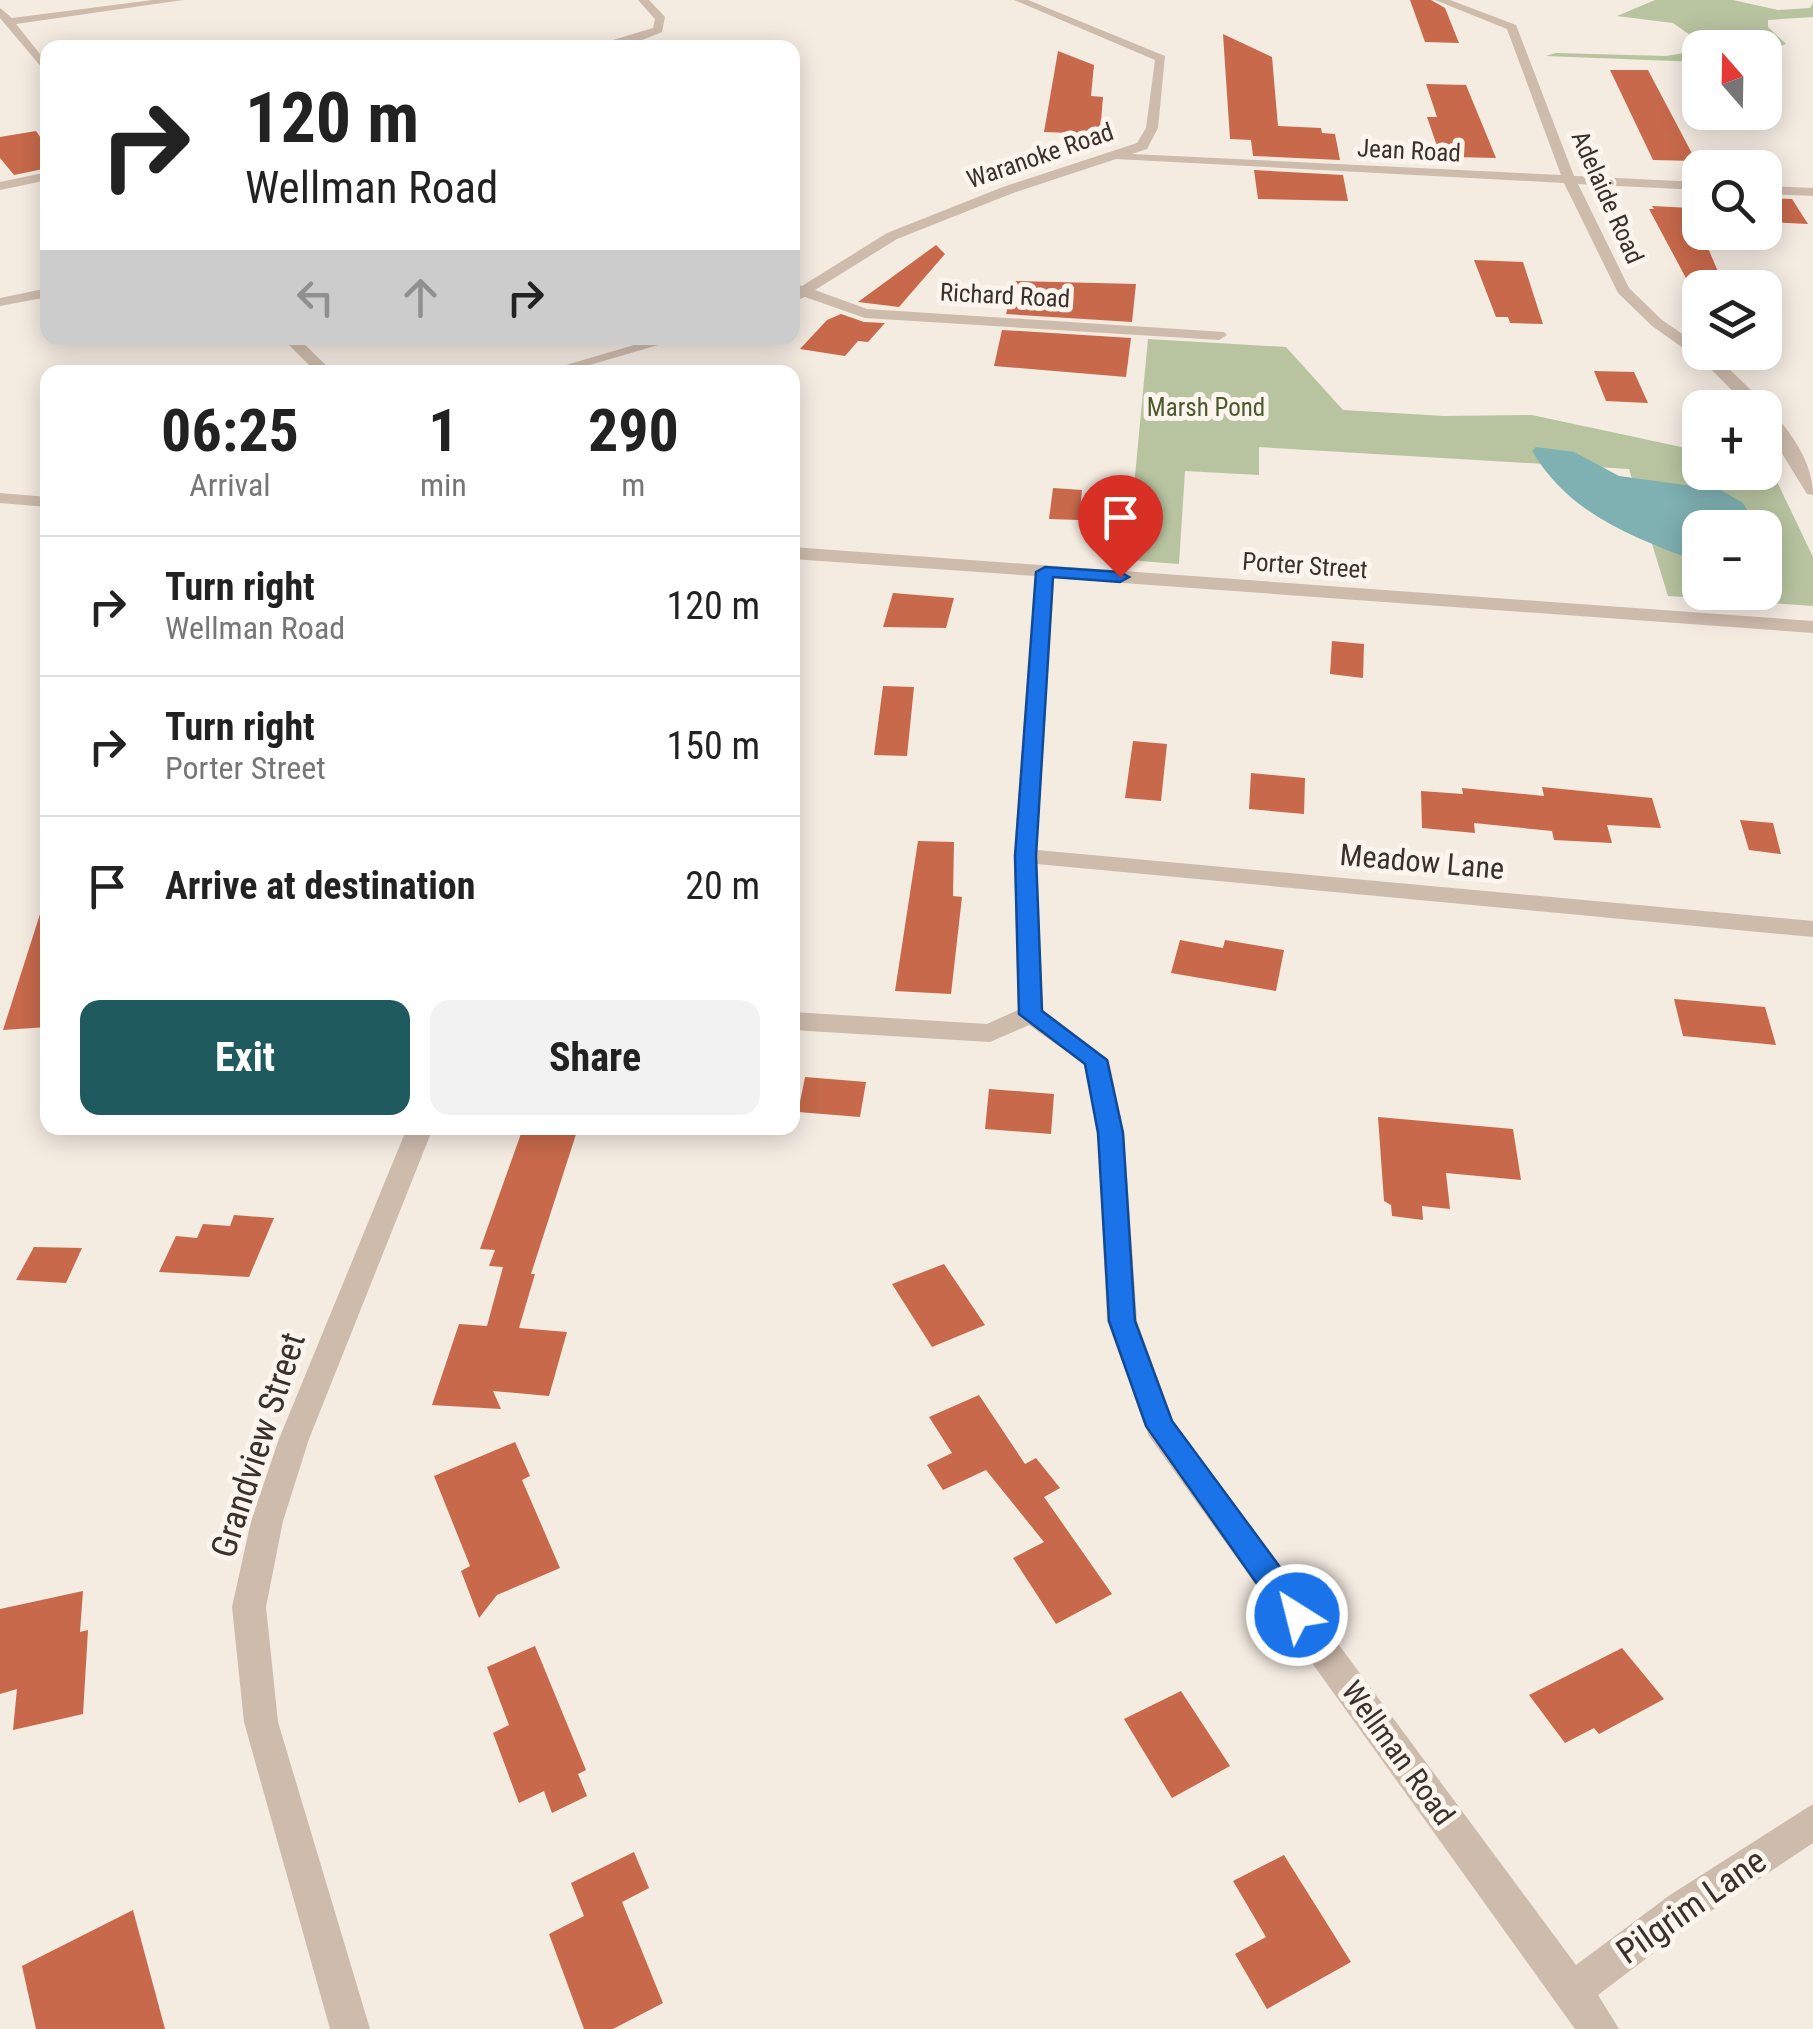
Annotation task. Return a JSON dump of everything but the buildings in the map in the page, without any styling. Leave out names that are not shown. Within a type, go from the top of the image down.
[{"type":"street","points":[[4,17],[178,0]]},
{"type":"street","points":[[636,40],[658,30],[661,19],[643,0]]},
{"type":"street","name":"Waranoke Road","points":[[800,291],[892,236],[1008,190],[1142,146],[1152,128],[1160,58],[1020,0]]},
{"type":"street","name":"Adelaide Road","points":[[1440,0],[1512,27],[1569,180],[1622,290],[1657,323],[1713,362],[1741,390]]},
{"type":"street","points":[[4,17],[40,62]]},
{"type":"street","name":"Jean Road","points":[[1117,156],[1682,185]]},
{"type":"street","points":[[0,186],[40,178]]},
{"type":"street","points":[[1782,191],[1813,192]]},
{"type":"street","points":[[0,302],[40,294]]},
{"type":"street","name":"Richard Road","points":[[800,294],[865,313],[1219,335]]},
{"type":"street","points":[[297,345],[317,365]]},
{"type":"street","points":[[576,365],[648,345]]},
{"type":"street","points":[[1782,436],[1813,490]]},
{"type":"street","points":[[0,498],[40,501]]},
{"type":"street","name":"Porter Street","points":[[800,555],[1813,627]]},
{"type":"street","points":[[800,1021],[990,1032],[1031,1014],[1026,856],[1045,572]]},
{"type":"street","name":"Meadow Lane","points":[[1026,856],[1813,929]]},
{"type":"street","name":"Wellman Road","points":[[1031,1014],[1096,1060],[1110,1133],[1122,1321],[1160,1426],[1599,2029]]},
{"type":"street","name":"Grandview Street","points":[[350,2029],[261,1722],[249,1607],[266,1521],[294,1439],[417,1135]]},
{"type":"street","name":"Pilgrim Lane","points":[[1571,1992],[1683,1908],[1813,1822]]},
{"type":"green space","points":[[1655,0],[1733,0],[1778,10],[1810,8],[1813,3],[1813,17],[1768,20],[1771,30],[1683,30],[1673,23],[1617,16]]},
{"type":"green space","points":[[1556,53],[1682,53],[1682,61],[1546,56]]},
{"type":"green space","name":"Marsh Pond","points":[[1148,339],[1286,347],[1343,410],[1444,416],[1532,415],[1682,447],[1682,490],[1781,490],[1813,557],[1813,606],[1782,604],[1782,510],[1682,510],[1682,597],[1668,596],[1629,469],[1259,447],[1259,475],[1185,471],[1179,564],[1127,560]]},
{"type":"water","points":[[1536,447],[1574,452],[1619,476],[1682,485],[1682,490],[1721,490],[1747,510],[1682,510],[1682,556],[1627,533],[1584,508],[1565,492],[1532,451]]},
{"type":"route","points":[[1120,577],[1045,572],[1026,856],[1031,1014],[1096,1060],[1110,1133],[1122,1321],[1160,1426],[1297,1615]]}]
